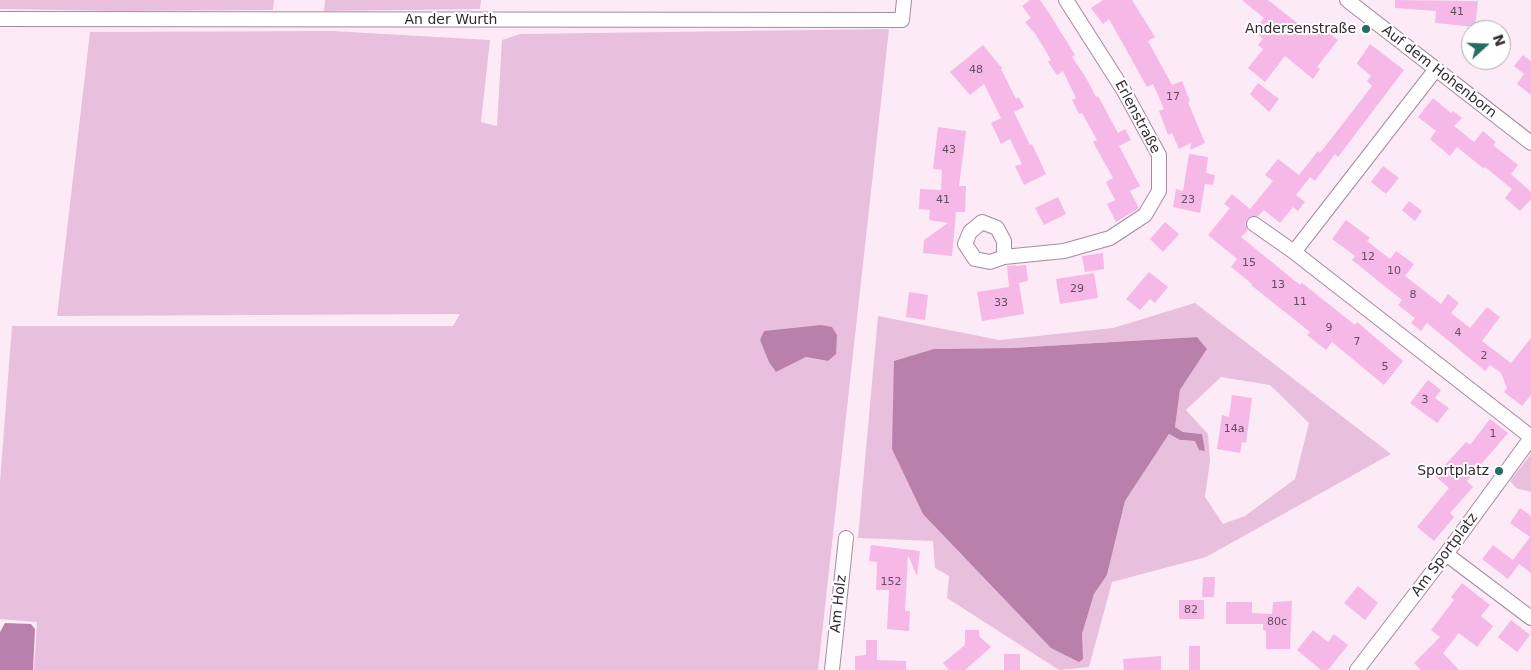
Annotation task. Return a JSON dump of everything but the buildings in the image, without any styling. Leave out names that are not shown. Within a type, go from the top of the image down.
[{"type":"street","name":"An der Wurth","points":[[0,19],[902,20],[904,0]]},
{"type":"street","name":"Erlenstraße","points":[[1004,257],[1064,252],[1110,238],[1146,215],[1159,191],[1159,155],[1124,91],[1066,0]]},
{"type":"street","name":"Auf dem Hohenborn","points":[[1347,0],[1531,143]]},
{"type":"street","points":[[1294,252],[1436,69]]},
{"type":"street","points":[[1254,224],[1294,252],[1531,438]]},
{"type":"street","name":"Am Sportplatz","points":[[1356,670],[1446,554],[1531,438]]},
{"type":"street","name":"Am Holz","points":[[832,670],[846,538]]},
{"type":"street","points":[[1446,554],[1531,618]]},
{"type":"shaded area","points":[[0,0],[274,0],[273,10],[118,11],[0,9]]},
{"type":"shaded area","points":[[325,0],[481,0],[480,9],[324,11]]},
{"type":"shaded area","points":[[889,29],[818,670],[34,670],[37,622],[0,619],[0,482],[12,326],[453,326],[460,314],[57,316],[90,32],[332,31],[490,40],[481,122],[497,126],[502,40],[520,34]],"holes":[[[837,335],[827,361],[806,357],[776,372]]]},
{"type":"shaded area","points":[[1195,303],[1391,454],[1206,557],[1112,582],[1089,667],[1059,670],[947,598],[949,576],[935,568],[933,541],[858,538],[878,316],[999,340],[1113,328]],"holes":[[[1197,337],[1207,349],[1180,390],[1175,427],[1183,432],[1202,434],[1195,441],[1180,440],[1169,434],[1125,501],[1107,575],[1094,594],[1082,634],[934,349],[1013,348]],[[1221,377],[1270,385],[1309,423],[1295,479],[1245,516],[1223,524],[1205,497],[1210,461],[1208,434],[1186,410]]]},
{"type":"shaded area","points":[[821,325],[832,327],[837,335],[836,354],[828,361],[806,357],[776,372],[769,362],[760,340],[764,331]]},
{"type":"shaded area","points":[[1197,337],[1207,349],[1180,390],[1175,427],[1183,432],[1202,434],[1205,451],[1199,450],[1195,441],[1180,440],[1169,434],[1125,501],[1107,575],[1094,594],[1082,634],[1083,659],[1079,662],[1051,648],[923,514],[892,449],[894,361],[934,349],[1013,348]]},
{"type":"shaded area","points":[[1531,454],[1531,492],[1516,488],[1510,481]]},
{"type":"shaded area","points":[[5,623],[31,624],[35,629],[33,670],[0,670],[0,632]]},
{"type":"place","name":"Andersenstraße","points":[[1366,29]]},
{"type":"place","name":"Sportplatz","points":[[1499,471]]}]
